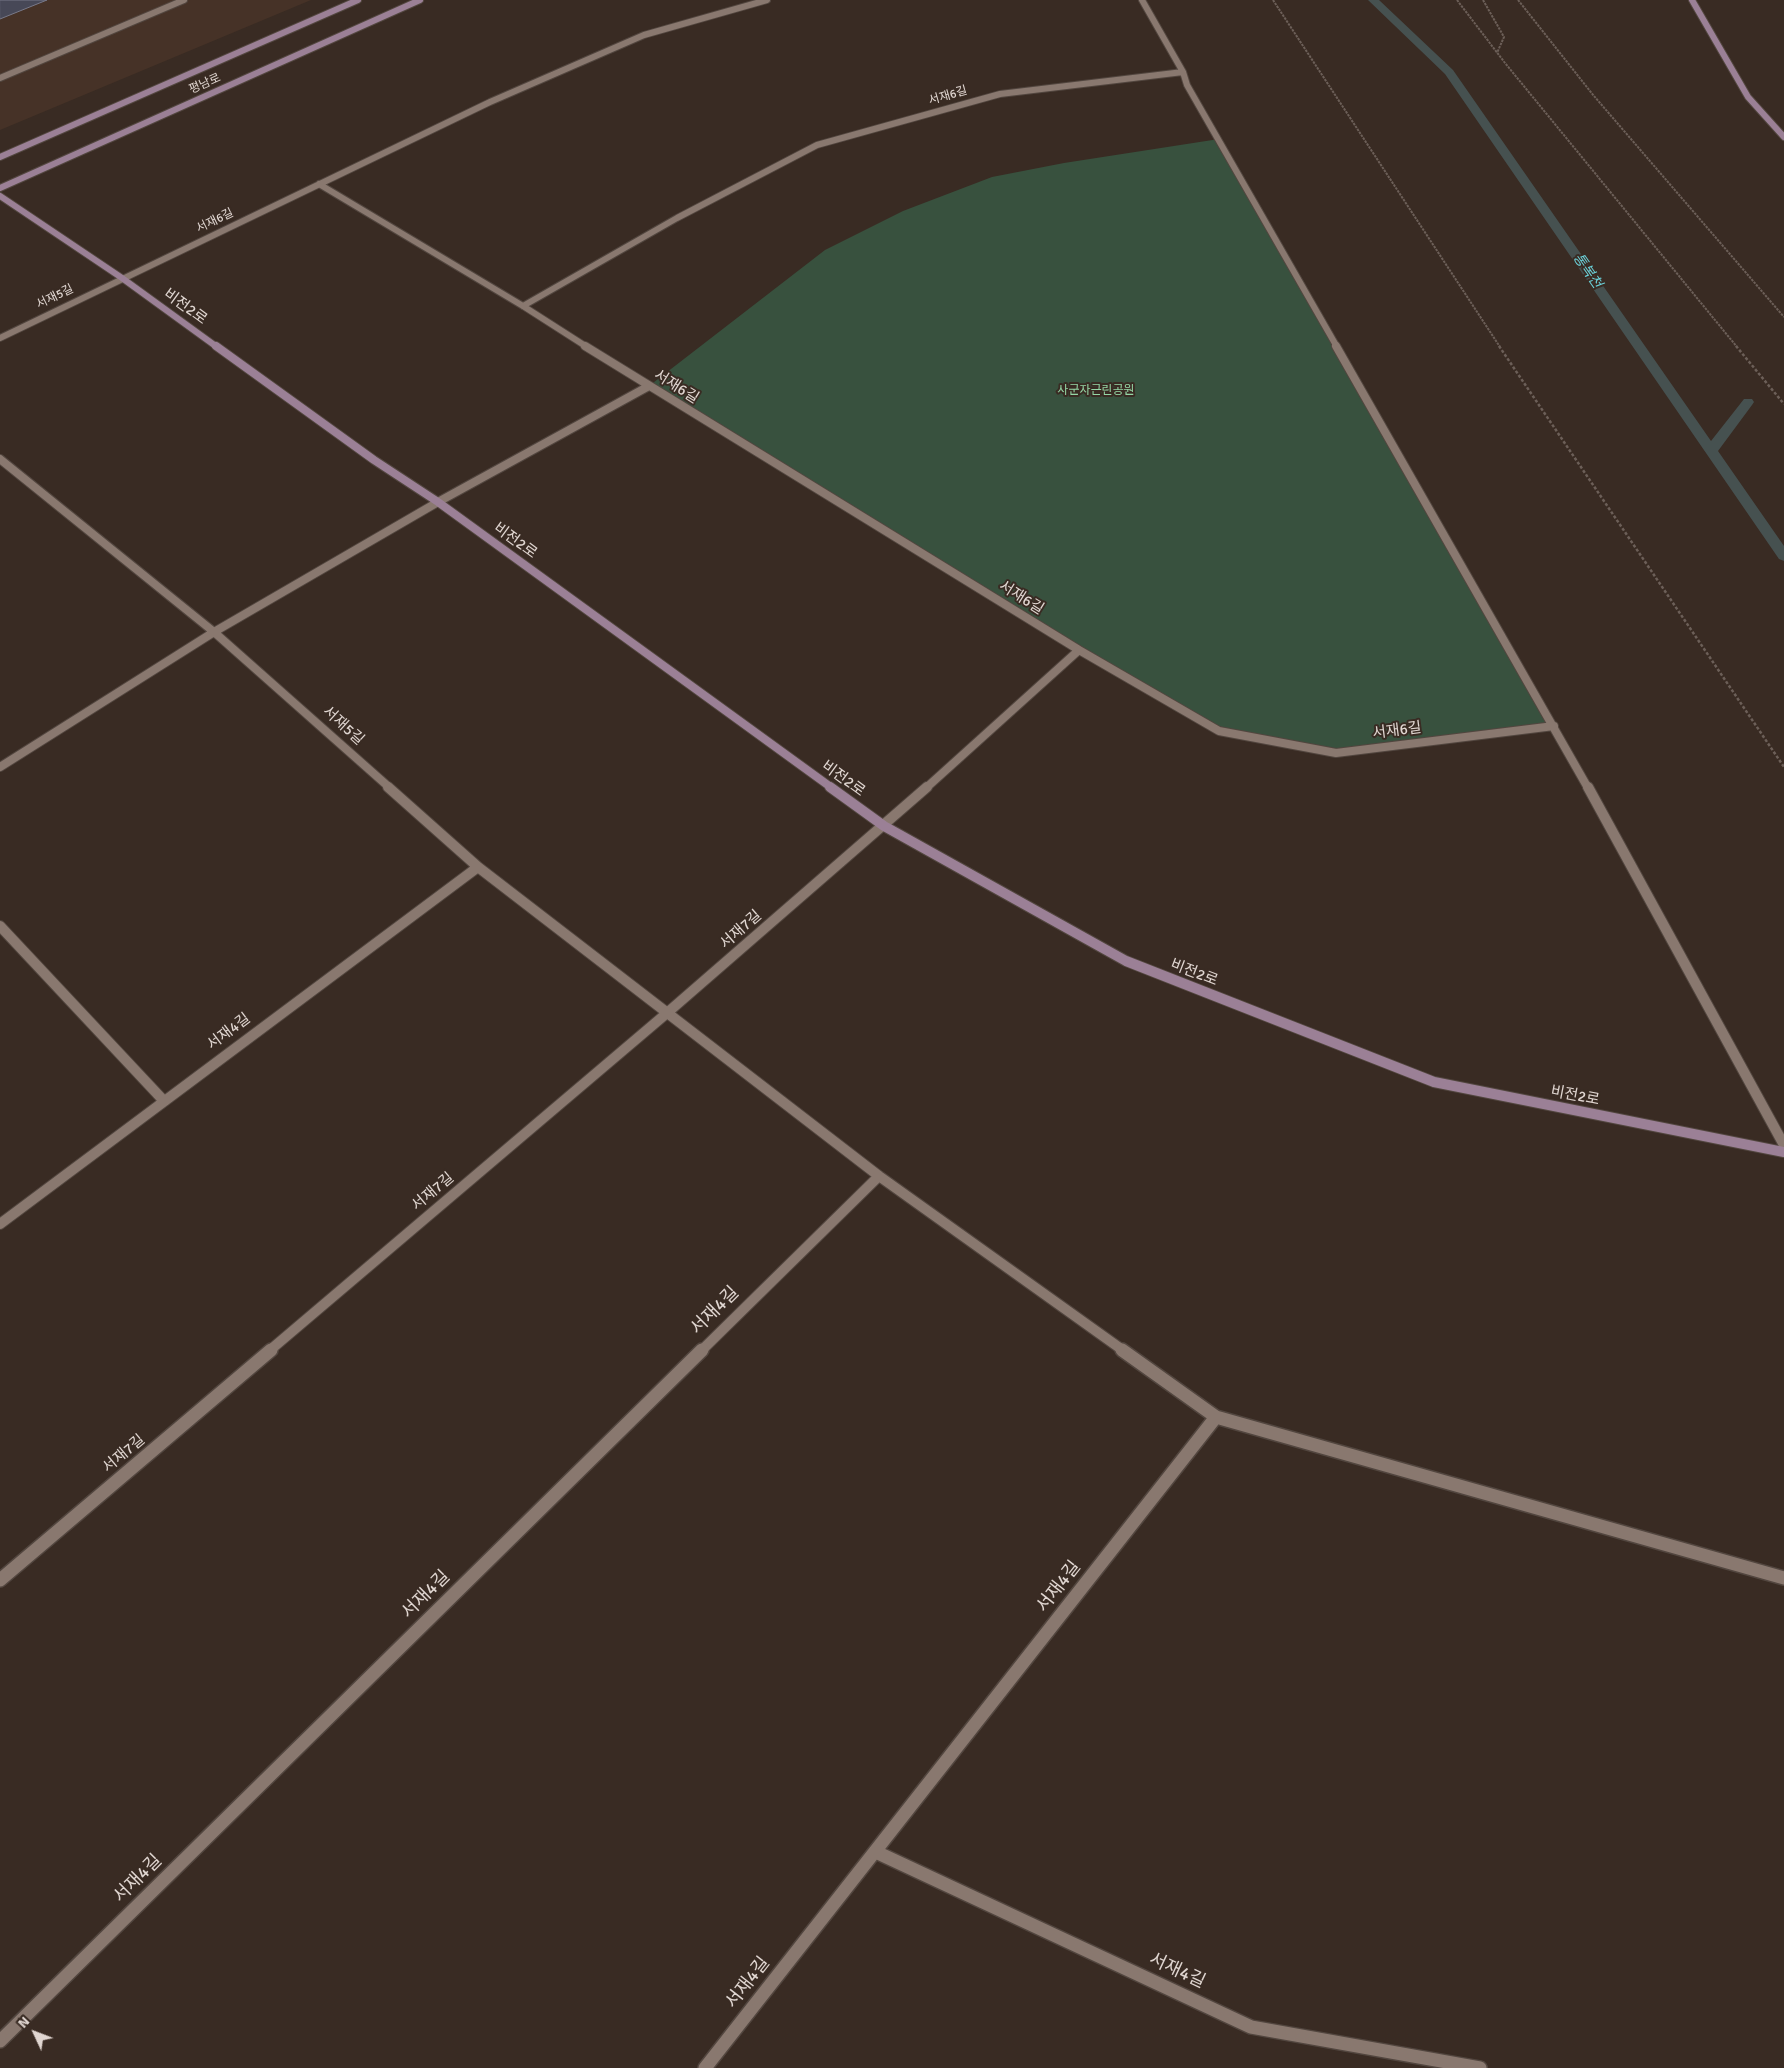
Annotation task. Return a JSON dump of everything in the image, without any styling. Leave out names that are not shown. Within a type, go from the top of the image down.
[{"type":"street","points":[[0,78],[184,0]]},
{"type":"street","points":[[0,157],[358,0]]},
{"type":"street","name":"평남로","points":[[0,188],[420,0]]},
{"type":"street","name":"서재6길","points":[[122,278],[490,102],[644,35],[767,0]]},
{"type":"street","points":[[1142,0],[1183,72],[1187,84],[1554,726],[1784,1145]]},
{"type":"street","points":[[1692,0],[1748,98],[1784,137]]},
{"type":"street","name":"서재6길","points":[[523,306],[677,218],[817,145],[1000,94],[1183,72]]},
{"type":"street","name":"서재6길","points":[[319,184],[523,306],[649,386],[1078,650],[1219,732],[1336,752],[1554,726]]},
{"type":"street","name":"비전2로","points":[[0,196],[122,278],[374,460],[438,502],[884,826],[1126,961],[1434,1082],[1784,1152]]},
{"type":"street","name":"서재5길","points":[[0,338],[122,278]]},
{"type":"street","points":[[0,767],[214,632],[438,502],[649,386]]},
{"type":"street","name":"서재5길","points":[[0,458],[214,632],[478,867],[879,1176],[1216,1417],[1784,1578]]},
{"type":"street","name":"서재7길","points":[[0,1580],[884,826],[1078,650]]},
{"type":"street","name":"서재4길","points":[[0,1224],[478,867]]},
{"type":"street","points":[[0,926],[164,1101]]},
{"type":"street","name":"서재4길","points":[[0,2041],[879,1176]]},
{"type":"street","name":"서재4길","points":[[705,2068],[1216,1417]]},
{"type":"street","name":"서재4길","points":[[876,1852],[1251,2026],[1480,2068]]},
{"type":"path","points":[[1273,0],[1477,313],[1784,767]]},
{"type":"path","points":[[1457,0],[1497,53],[1784,404]]},
{"type":"path","points":[[1483,0],[1504,37],[1497,53]]},
{"type":"path","points":[[1518,0],[1594,96],[1784,317]]},
{"type":"shaded area","points":[[0,0],[311,0],[0,130]]},
{"type":"green space","name":"사군자근린공원","points":[[1219,139],[1554,726],[1336,753],[1219,731],[649,386],[825,250],[903,211],[992,177],[1064,163]]},
{"type":"building","points":[[0,0],[47,0],[0,19]]},
{"type":"waterway","name":"통복천","points":[[1373,0],[1449,72],[1711,451]]},
{"type":"waterway","points":[[1711,451],[1748,402]]},
{"type":"waterway","name":"통복천","points":[[1711,451],[1784,556]]}]
